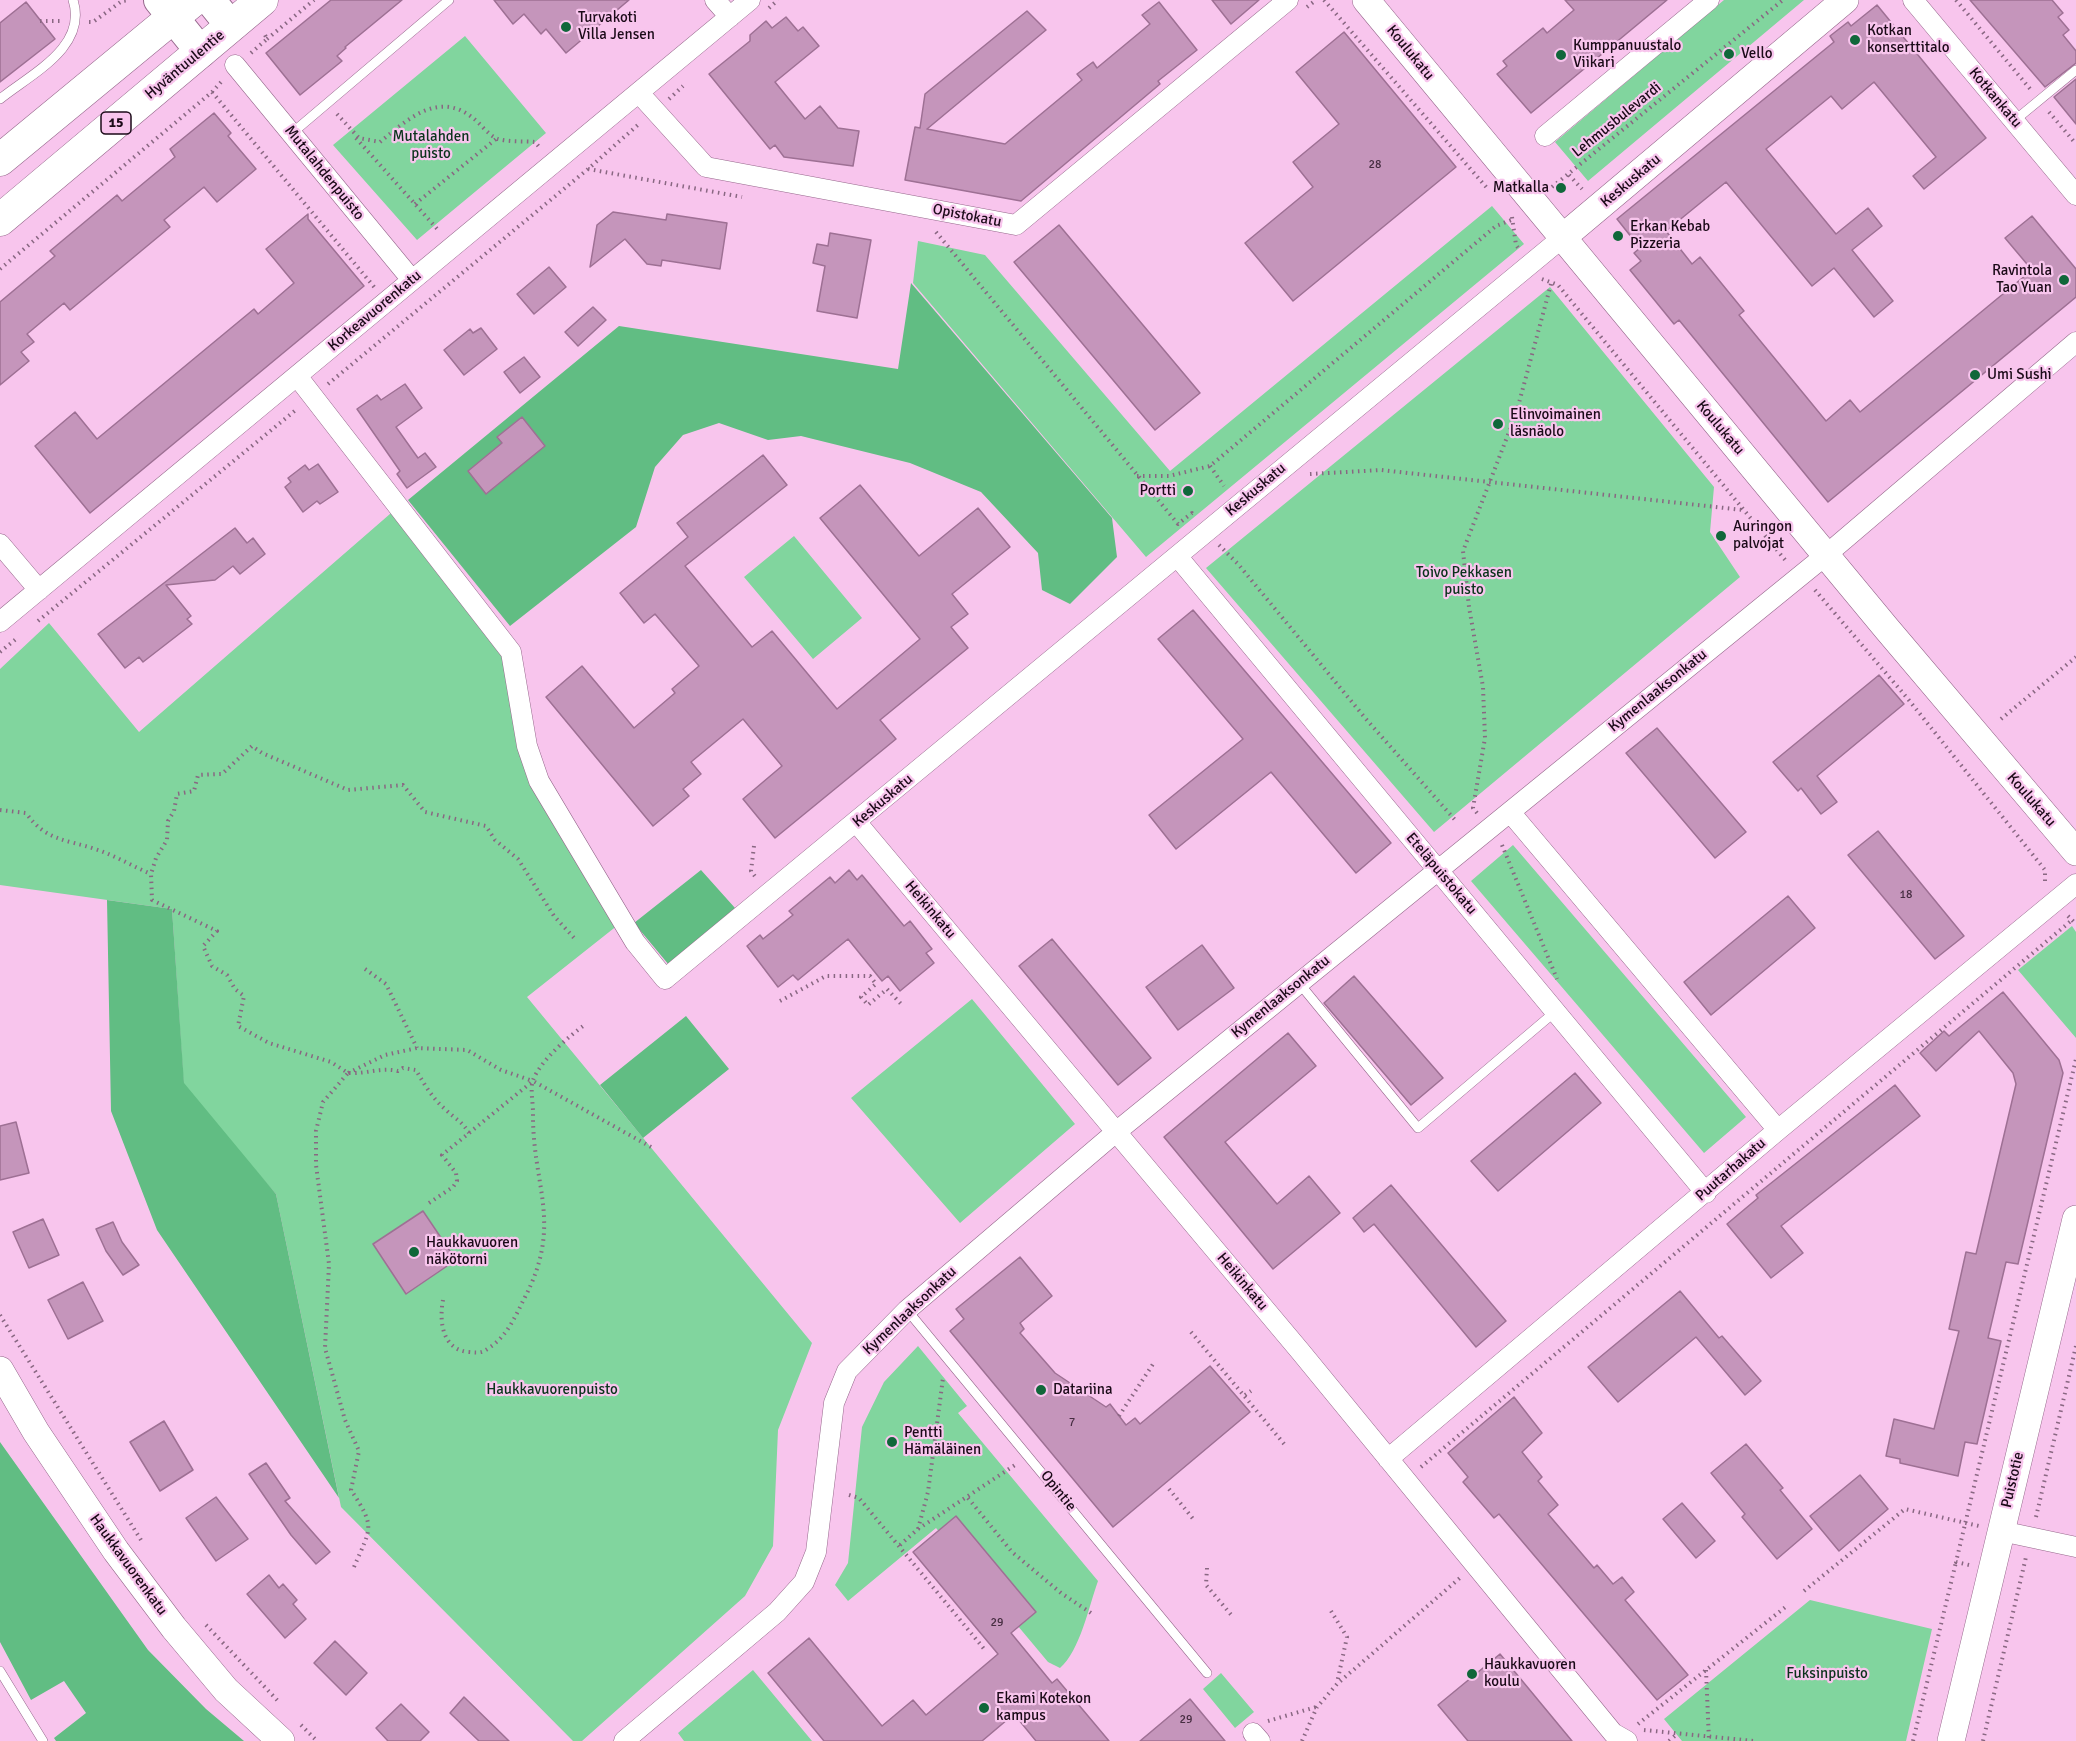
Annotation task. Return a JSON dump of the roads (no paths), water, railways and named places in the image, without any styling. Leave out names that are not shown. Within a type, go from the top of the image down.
[{"type":"highway","name":"15","points":[[231,26],[262,0]]},
{"type":"highway","points":[[0,160],[175,6]]},
{"type":"highway","name":"Hyväntuulentie","points":[[0,220],[231,26]]},
{"type":"main road","points":[[210,0],[231,26]]},
{"type":"main road","name":"Koulukatu","points":[[1366,0],[1826,555],[2076,852]]},
{"type":"main road","name":"Keskuskatu","points":[[1562,238],[1845,0]]},
{"type":"main road","points":[[175,6],[201,52]]},
{"type":"main road","name":"Puistotie","points":[[1951,1741],[2076,1219]]},
{"type":"main road","name":"Haukkavuorenkatu","points":[[0,1370],[36,1432],[109,1541],[174,1628],[226,1690],[290,1732]]},
{"type":"street","points":[[715,0],[730,17]]},
{"type":"street","points":[[1545,136],[1709,0]]},
{"type":"street","name":"Kotkankatu","points":[[1913,0],[2076,195]]},
{"type":"street","name":"Korkeavuorenkatu","points":[[0,622],[730,17],[756,8]]},
{"type":"street","name":"Opistokatu","points":[[639,93],[706,167],[1016,225],[1293,8]]},
{"type":"street","name":"Mutalahdenpuisto","points":[[236,65],[412,280]]},
{"type":"street","name":"Keskuskatu","points":[[297,376],[511,652],[527,746],[539,781],[635,942],[665,979],[857,823],[1562,238]]},
{"type":"street","name":"Kymenlaaksonkatu","points":[[624,1741],[777,1612],[804,1582],[816,1552],[834,1403],[847,1371],[907,1310],[1116,1132],[1826,555],[2076,342]]},
{"type":"street","points":[[0,543],[39,590]]},
{"type":"street","name":"Eteläpuistokatu","points":[[1177,556],[1706,1192]]},
{"type":"street","points":[[1510,812],[1778,1130]]},
{"type":"street","name":"Heikinkatu","points":[[857,823],[1388,1459],[1612,1733],[1627,1741]]},
{"type":"street","name":"Puutarhakatu","points":[[1388,1459],[1778,1130],[2076,884]]},
{"type":"street","points":[[2001,1531],[2076,1547]]},
{"type":"lane","points":[[291,134],[449,0]]},
{"type":"lane","points":[[0,99],[64,48],[75,32],[74,2]]},
{"type":"lane","points":[[2014,121],[2076,70]]},
{"type":"lane","points":[[1299,983],[1418,1128],[1556,1011]]},
{"type":"lane","name":"Opintie","points":[[907,1310],[1207,1673]]},
{"type":"lane","points":[[0,1671],[43,1741]]},
{"type":"place","name":"Turvakoti Villa Jensen","points":[[566,27]]},
{"type":"place","name":"Kotkan konserttitalo","points":[[1855,40]]},
{"type":"place","name":"Vello","points":[[1729,54]]},
{"type":"place","name":"Kumppanuustalo Viikari","points":[[1561,55]]},
{"type":"place","name":"Matkalla","points":[[1561,188]]},
{"type":"place","name":"Erkan Kebab Pizzeria","points":[[1618,236]]},
{"type":"place","name":"Ravintola Tao Yuan","points":[[2064,280]]},
{"type":"place","name":"Umi Sushi","points":[[1975,375]]},
{"type":"place","name":"Elinvoimainen läsnäolo","points":[[1498,424]]},
{"type":"place","name":"Portti","points":[[1188,491]]},
{"type":"place","name":"Auringon palvojat","points":[[1721,536]]},
{"type":"place","name":"Haukkavuoren näkötorni","points":[[414,1252]]},
{"type":"place","name":"Datariina","points":[[1041,1390]]},
{"type":"place","name":"Pentti Hämäläinen","points":[[892,1442]]},
{"type":"place","name":"Haukkavuoren koulu","points":[[1472,1674]]},
{"type":"place","name":"Ekami Kotekon kampus","points":[[984,1708]]},
{"type":"park label","name":"Mutalahden puisto","points":[[431,146]]},
{"type":"park label","name":"Toivo Pekkasen puisto","points":[[1464,582]]},
{"type":"park label","name":"Haukkavuorenpuisto","points":[[552,1390]]},
{"type":"park label","name":"Fuksinpuisto","points":[[1827,1674]]}]
